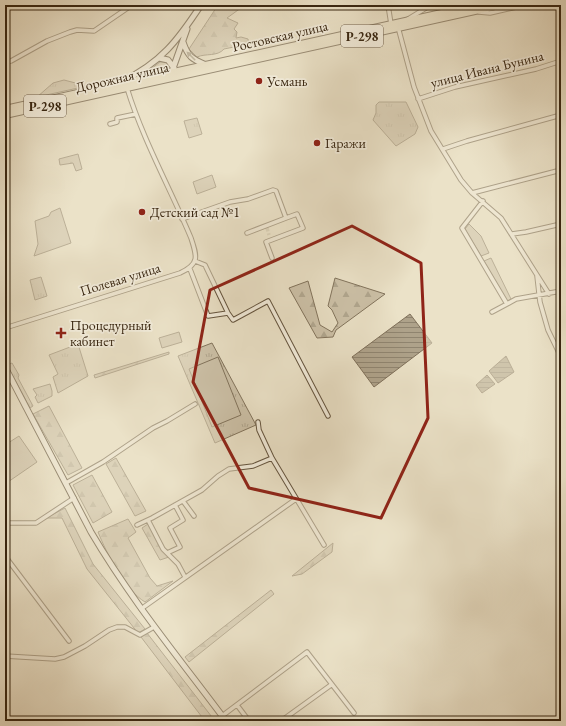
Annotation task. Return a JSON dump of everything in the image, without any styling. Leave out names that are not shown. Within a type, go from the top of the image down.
[{"type":"highway","name":"Ростовская улица","points":[[206,65],[478,5]]},
{"type":"highway","name":"Ростовская улица","points":[[221,67],[502,5]]},
{"type":"highway","name":"Дорожная улица","points":[[5,109],[110,87],[173,70],[206,65]]},
{"type":"highway","name":"Дорожная улица","points":[[5,115],[221,67]]},
{"type":"main road","points":[[110,87],[143,70],[160,58],[191,21],[201,5]]},
{"type":"main road","points":[[167,79],[173,70],[191,21]]},
{"type":"main road","points":[[183,42],[190,57],[206,65]]},
{"type":"main road","points":[[160,58],[168,60],[173,70]]},
{"type":"main road","points":[[5,367],[106,557],[154,627],[224,719]]},
{"type":"street","points":[[5,63],[48,41],[70,32],[77,30],[94,31],[132,5]]},
{"type":"street","points":[[388,5],[391,24]]},
{"type":"street","name":"Ростовская улица","points":[[407,20],[417,12],[431,5]]},
{"type":"street","points":[[474,11],[490,13],[525,5]]},
{"type":"street","points":[[398,27],[418,98],[431,131],[461,180],[472,193],[501,218],[549,294]]},
{"type":"street","name":"улица Ивана Бунина","points":[[418,98],[455,87],[536,69],[561,61]]},
{"type":"street","points":[[127,88],[154,158],[195,249],[195,261],[190,269],[208,316],[228,313]]},
{"type":"street","points":[[110,124],[117,122],[117,118],[136,114]]},
{"type":"street","points":[[443,149],[467,141],[561,116]]},
{"type":"street","points":[[472,193],[561,170]]},
{"type":"street","points":[[182,219],[230,202],[248,199],[274,190],[276,191],[286,218]]},
{"type":"street","points":[[483,201],[462,228],[507,304]]},
{"type":"street","points":[[247,233],[267,227],[298,214],[303,228],[266,242],[272,258]]},
{"type":"street","points":[[512,234],[561,224]]},
{"type":"street","points":[[270,235],[271,240]]},
{"type":"street","points":[[195,261],[205,265],[228,313],[233,320],[268,301],[328,416]]},
{"type":"street","name":"Полевая улица","points":[[5,328],[157,281],[190,269]]},
{"type":"street","points":[[537,275],[539,294],[548,330],[561,357]]},
{"type":"street","points":[[492,312],[516,299],[561,291]]},
{"type":"street","points":[[556,346],[561,343]]},
{"type":"street","points":[[66,483],[103,462],[153,428],[195,404]]},
{"type":"street","points":[[258,422],[272,458],[324,545]]},
{"type":"street","points":[[137,525],[202,490],[218,476],[229,469],[253,466],[272,458]]},
{"type":"street","points":[[6,523],[36,523],[74,498]]},
{"type":"street","points":[[141,609],[296,499]]},
{"type":"street","points":[[183,501],[194,516]]},
{"type":"street","points":[[167,553],[180,547],[170,528],[183,520],[175,505]]},
{"type":"street","points":[[5,513],[5,556],[68,641]]},
{"type":"street","points":[[148,520],[163,549],[178,564],[186,576]]},
{"type":"street","points":[[5,656],[54,659],[64,657],[85,646],[109,630],[117,627],[125,627],[140,635],[154,627]]},
{"type":"street","points":[[224,719],[237,705],[307,652],[354,714]]},
{"type":"street","points":[[281,721],[331,685]]},
{"type":"street","points":[[237,705],[249,721]]},
{"type":"highlighted area","points":[[352,226],[421,263],[428,418],[381,518],[249,488],[193,382],[210,290]]},
{"type":"green space","points":[[218,5],[245,5],[227,18],[238,23],[234,29],[237,32],[236,38],[241,37],[248,39],[249,44],[224,49],[215,54],[197,57],[189,49]]},
{"type":"green space","points":[[160,62],[166,62],[169,69],[142,76]]},
{"type":"green space","points":[[64,80],[87,86],[37,97],[53,83]]},
{"type":"green space","points":[[379,102],[406,102],[418,127],[415,134],[396,146],[373,120],[376,113],[376,105]]},
{"type":"green space","points":[[197,118],[202,134],[189,138],[184,121]]},
{"type":"green space","points":[[78,154],[82,169],[76,171],[73,163],[60,165],[59,159]]},
{"type":"green space","points":[[212,175],[216,187],[197,194],[193,182]]},
{"type":"green space","points":[[60,208],[71,243],[34,256],[38,244],[35,221],[49,216],[51,212]]},
{"type":"green space","points":[[469,224],[481,236],[489,253],[481,256],[465,229]]},
{"type":"green space","points":[[491,258],[511,299],[507,301],[484,261]]},
{"type":"green space","points":[[41,277],[47,296],[35,300],[30,280]]},
{"type":"green space","points":[[335,278],[385,294],[336,330],[333,337],[317,338],[289,288],[308,281],[320,325],[332,332],[338,323],[332,310],[328,306]]},
{"type":"green space","points":[[179,332],[182,342],[162,348],[159,338]]},
{"type":"green space","points":[[212,343],[256,425],[215,443],[178,356]]},
{"type":"green space","points":[[78,344],[88,376],[58,393],[53,377],[58,374],[49,355]]},
{"type":"green space","points":[[169,352],[169,354],[95,378],[94,375]]},
{"type":"green space","points":[[218,357],[241,415],[212,427],[189,369]]},
{"type":"green space","points":[[12,363],[33,406],[30,408],[7,365]]},
{"type":"green space","points":[[50,384],[52,396],[38,403],[35,397],[37,395],[33,389]]},
{"type":"green space","points":[[49,406],[82,468],[68,475],[33,414]]},
{"type":"green space","points":[[19,436],[37,462],[5,484],[5,445]]},
{"type":"green space","points":[[116,458],[146,511],[135,516],[106,464]]},
{"type":"green space","points":[[92,475],[112,512],[93,523],[73,485]]},
{"type":"green space","points":[[65,508],[93,564],[145,629],[138,633],[87,569],[62,518],[46,518]]},
{"type":"green space","points":[[128,519],[136,532],[128,538],[150,578],[157,586],[173,581],[145,602],[130,589],[117,571],[98,532]]},
{"type":"green space","points":[[148,524],[163,551],[169,557],[160,560],[142,528]]},
{"type":"green space","points":[[333,543],[332,552],[302,574],[292,576]]},
{"type":"green space","points":[[271,590],[274,594],[189,662],[185,657]]},
{"type":"green space","points":[[147,633],[215,721],[205,721],[141,637]]},
{"type":"shaded area","points":[[410,314],[432,343],[374,387],[352,357]]},
{"type":"shaded area","points":[[506,356],[514,372],[498,383],[489,371]]},
{"type":"shaded area","points":[[487,375],[495,384],[482,393],[476,385]]},
{"type":"tunnel","points":[[267,228],[269,235]]},
{"type":"place","name":"Усмань","points":[[259,81]]},
{"type":"place","name":"Гаражи","points":[[317,143]]},
{"type":"place","name":"Детский сад №1","points":[[142,212]]},
{"type":"place","name":"Процедурный кабинет","points":[[61,333]]}]
